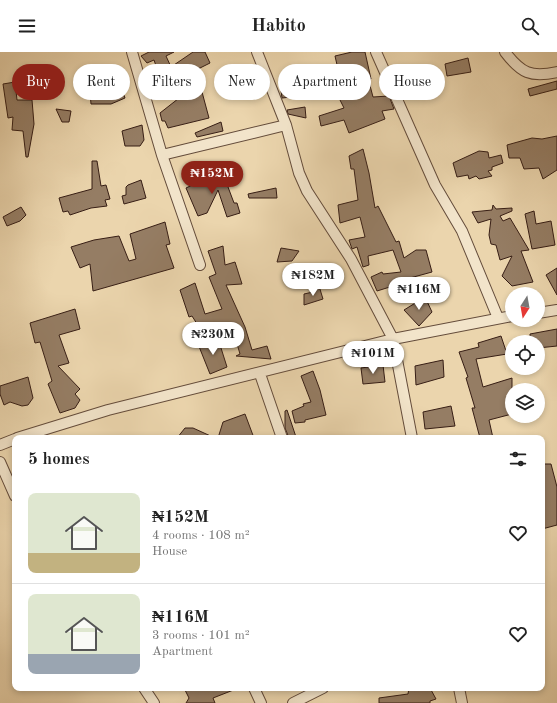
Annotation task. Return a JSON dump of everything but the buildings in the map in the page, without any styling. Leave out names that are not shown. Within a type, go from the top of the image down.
[{"type":"street","points":[[132,52],[162,155],[200,264]]},
{"type":"street","points":[[257,52],[286,125],[299,173],[307,191],[351,259],[393,339],[411,435]]},
{"type":"street","points":[[376,52],[435,185],[462,231],[498,318]]},
{"type":"street","points":[[505,52],[515,65],[527,73],[538,75],[557,72]]},
{"type":"street","points":[[162,155],[286,125]]},
{"type":"street","points":[[545,312],[557,310]]},
{"type":"street","points":[[26,435],[108,410],[260,374],[393,339],[505,317]]},
{"type":"street","points":[[260,374],[281,435]]},
{"type":"street","points":[[0,445],[12,440]]},
{"type":"street","points":[[0,462],[12,489]]},
{"type":"street","points":[[146,691],[154,703]]},
{"type":"street","points":[[255,691],[261,703]]},
{"type":"street","points":[[294,703],[317,691]]},
{"type":"street","points":[[460,691],[462,703]]}]
